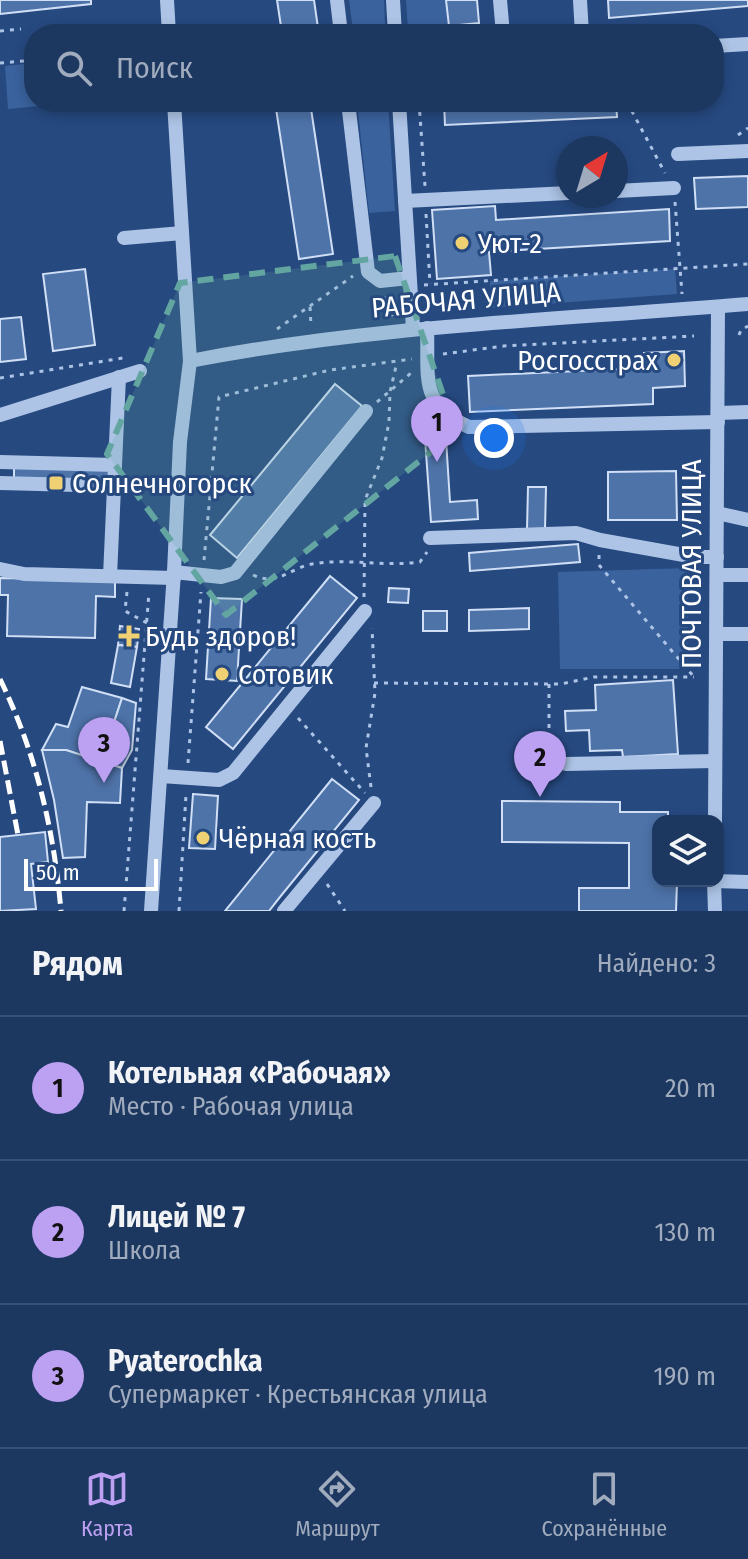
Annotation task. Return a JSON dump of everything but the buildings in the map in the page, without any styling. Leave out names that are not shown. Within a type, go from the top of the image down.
[{"type":"street","points":[[167,0],[168,24]]},
{"type":"street","points":[[337,0],[340,24]]},
{"type":"street","points":[[393,0],[394,24]]},
{"type":"street","points":[[500,0],[502,24]]},
{"type":"street","points":[[580,0],[581,24]]},
{"type":"street","points":[[724,45],[748,44]]},
{"type":"street","points":[[151,911],[180,442],[190,361],[175,112]]},
{"type":"street","points":[[349,112],[366,267],[375,280],[410,282]]},
{"type":"street","points":[[400,112],[410,282],[428,357],[428,386],[435,405],[469,427],[718,418],[748,412]]},
{"type":"street","points":[[678,154],[748,151]]},
{"type":"street","points":[[628,190],[674,188]]},
{"type":"street","points":[[405,201],[556,194]]},
{"type":"street","points":[[124,238],[182,233]]},
{"type":"street","name":"РАБОЧАЯ УЛИЦА","points":[[190,361],[251,349],[420,329],[748,304]]},
{"type":"street","name":"ПОЧТОВАЯ УЛИЦА","points":[[715,815],[718,307]]},
{"type":"street","points":[[0,415],[140,371]]},
{"type":"street","points":[[110,576],[119,377]]},
{"type":"street","points":[[0,569],[24,574],[228,576],[239,567],[366,411]]},
{"type":"street","points":[[0,462],[115,465]]},
{"type":"street","points":[[0,483],[114,486]]},
{"type":"street","points":[[717,513],[748,520]]},
{"type":"street","points":[[430,538],[576,533],[695,557],[717,557]]},
{"type":"street","points":[[718,575],[748,575]]},
{"type":"street","points":[[161,776],[226,778],[365,611]]},
{"type":"street","points":[[717,634],[748,634]]},
{"type":"street","points":[[566,764],[715,761]]},
{"type":"street","points":[[284,911],[374,803]]},
{"type":"street","points":[[724,881],[748,882]]},
{"type":"street","points":[[714,887],[715,911]]},
{"type":"path","points":[[0,31],[21,29]]},
{"type":"path","points":[[0,63],[24,61]]},
{"type":"path","points":[[410,282],[748,264]]},
{"type":"path","points":[[274,331],[366,267]]},
{"type":"path","points":[[680,269],[682,294]]},
{"type":"path","points":[[310,307],[311,326]]},
{"type":"path","points":[[739,335],[748,326]]},
{"type":"path","points":[[179,911],[202,574],[219,397],[330,370],[504,346],[694,336]]},
{"type":"path","points":[[366,411],[428,357]]},
{"type":"path","points":[[0,378],[125,358]]},
{"type":"path","points":[[374,803],[366,748],[374,683],[372,629],[365,611],[365,500],[382,458],[389,422],[390,392],[398,361]]},
{"type":"path","points":[[239,567],[258,578],[275,580],[316,563],[397,566],[420,562],[427,553],[430,538]]},
{"type":"path","points":[[374,683],[549,684],[594,677],[694,677],[599,565],[600,540]]},
{"type":"path","points":[[128,576],[125,611],[147,623]]},
{"type":"path","points":[[124,911],[151,576]]},
{"type":"path","points":[[549,684],[549,746],[555,757],[566,764]]},
{"type":"path","points":[[287,707],[374,803]]},
{"type":"path","points":[[316,873],[345,911]]},
{"type":"highlighted area","points":[[395,256],[456,432],[226,615],[107,454],[180,283]]},
{"type":"shaded area","points":[[349,0],[384,0],[385,24],[352,24]]},
{"type":"shaded area","points":[[406,0],[446,0],[449,24],[408,24]]},
{"type":"shaded area","points":[[24,64],[24,107],[8,109],[5,66]]},
{"type":"shaded area","points":[[358,112],[389,112],[395,211],[369,213]]},
{"type":"shaded area","points":[[675,269],[677,294],[491,308],[490,281]]},
{"type":"shaded area","points":[[688,568],[688,669],[560,669],[558,572]]},
{"type":"railway","points":[[0,679],[24,735],[41,792],[54,851],[61,911]]},
{"type":"railway","points":[[0,741],[18,835]]},
{"type":"place","name":"Уют-2","points":[[462,243]]},
{"type":"place","name":"Росгосстрах","points":[[674,360]]},
{"type":"place","name":"Котельная «Рабочая»","points":[[437,462]]},
{"type":"place","name":"Солнечногорск","points":[[56,483]]},
{"type":"place","name":"Будь здоров!","points":[[129,636]]},
{"type":"place","name":"Сотовик","points":[[222,674]]},
{"type":"place","name":"Pyaterochka","points":[[104,783]]},
{"type":"place","name":"Лицей № 7","points":[[540,797]]},
{"type":"place","name":"Чёрная кость","points":[[203,838]]}]
